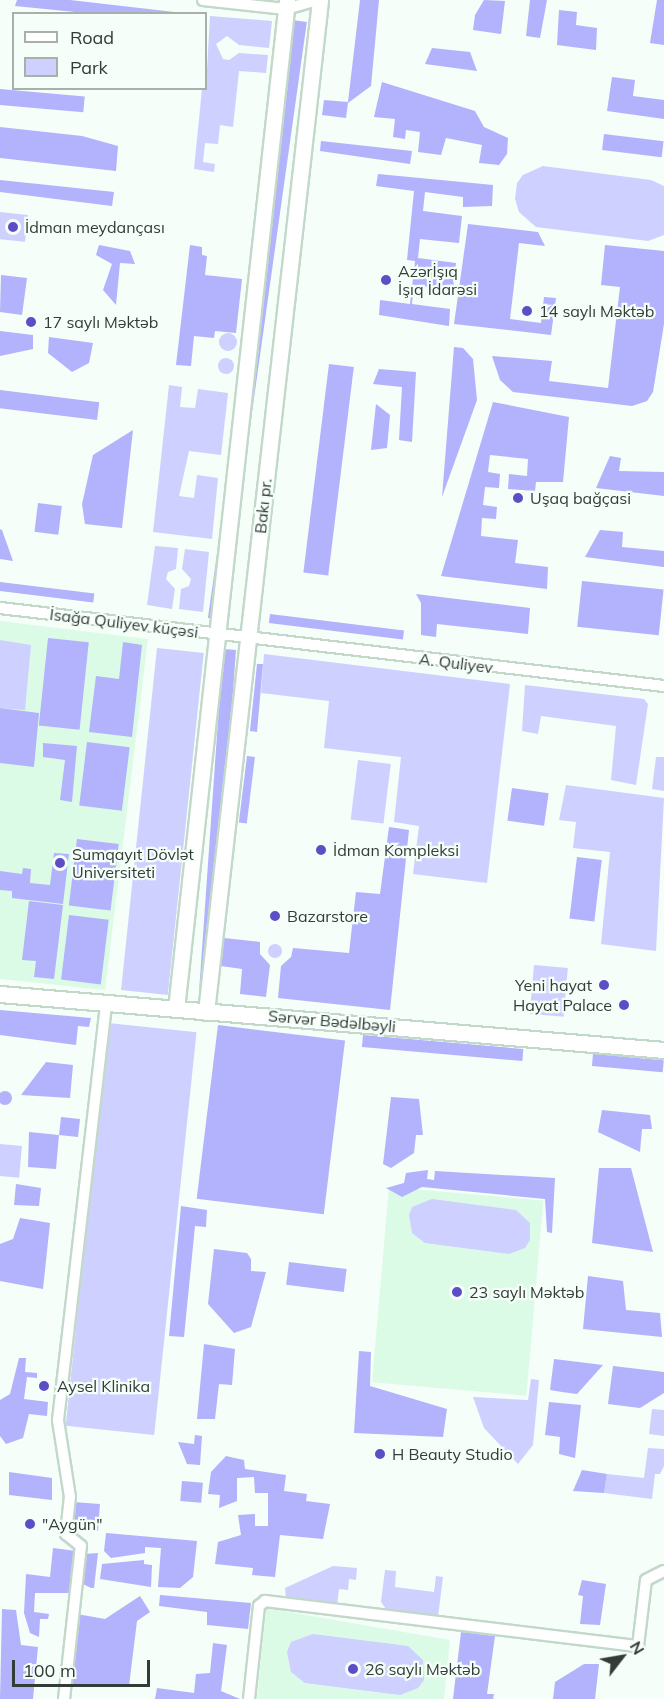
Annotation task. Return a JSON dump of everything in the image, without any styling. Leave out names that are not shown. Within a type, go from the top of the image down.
[{"type":"street","points":[[203,0],[286,4],[318,0]]},
{"type":"street","name":"Bakı pr.","points":[[206,1012],[318,0]]},
{"type":"street","name":"Bakı pr.","points":[[176,1009],[286,4]]},
{"type":"street","name":"İsağa Quliyev küçəsi","points":[[0,608],[249,637]]},
{"type":"street","name":"A. Quliyev","points":[[249,637],[664,686]]},
{"type":"street","name":"Sərvər Bədəlbəyli","points":[[0,994],[664,1050]]},
{"type":"street","points":[[64,1699],[81,1546],[66,1534],[70,1497],[58,1420],[106,1003]]},
{"type":"street","points":[[249,1699],[259,1606],[265,1601],[638,1646],[646,1580],[664,1571]]},
{"type":"shaded area","points":[[17,0],[70,0],[174,12],[75,12],[15,6]]},
{"type":"shaded area","points":[[360,0],[379,0],[371,86],[348,103],[346,118],[322,115],[324,100],[348,102]]},
{"type":"shaded area","points":[[484,0],[505,1],[501,34],[473,30],[475,15]]},
{"type":"shaded area","points":[[530,0],[547,0],[540,38],[526,36]]},
{"type":"shaded area","points":[[657,0],[664,0],[664,45],[650,43]]},
{"type":"shaded area","points":[[559,10],[577,12],[576,25],[597,28],[596,50],[557,45]]},
{"type":"shaded area","points":[[292,20],[307,22],[223,620],[208,618]]},
{"type":"shaded area","points":[[432,48],[470,52],[477,71],[425,64]]},
{"type":"shaded area","points":[[612,77],[635,80],[633,96],[664,100],[664,119],[607,111]]},
{"type":"shaded area","points":[[382,82],[475,111],[484,127],[508,138],[507,154],[499,165],[479,163],[482,145],[446,138],[441,155],[418,152],[420,132],[406,130],[405,139],[393,137],[395,119],[374,117]]},
{"type":"shaded area","points":[[0,89],[85,96],[83,112],[0,105]]},
{"type":"shaded area","points":[[0,127],[82,136],[118,146],[116,171],[0,158]]},
{"type":"shaded area","points":[[604,134],[664,141],[662,157],[602,150]]},
{"type":"shaded area","points":[[321,141],[412,151],[410,164],[320,151]]},
{"type":"shaded area","points":[[378,174],[493,185],[492,206],[463,207],[463,197],[425,192],[423,211],[462,216],[459,243],[420,239],[418,258],[456,263],[453,290],[414,285],[412,304],[450,309],[449,326],[379,315],[380,300],[410,304],[415,261],[407,260],[414,191],[376,186]]},
{"type":"shaded area","points":[[0,180],[114,192],[112,206],[0,192]]},
{"type":"shaded area","points":[[468,224],[538,232],[545,246],[519,243],[510,319],[541,323],[544,297],[556,298],[551,335],[454,324]]},
{"type":"shaded area","points":[[99,245],[130,251],[135,264],[120,263],[116,305],[103,290],[112,264],[96,255]]},
{"type":"shaded area","points":[[190,245],[202,247],[202,255],[207,256],[205,275],[242,279],[236,333],[215,331],[214,338],[194,336],[191,366],[176,365]]},
{"type":"shaded area","points":[[605,245],[664,251],[664,324],[653,392],[647,401],[632,406],[513,392],[500,380],[492,356],[552,361],[549,381],[608,388],[620,287],[601,285]]},
{"type":"shaded area","points":[[1,275],[27,278],[22,315],[0,312]]},
{"type":"shaded area","points":[[0,331],[33,335],[33,349],[0,356]]},
{"type":"shaded area","points":[[49,337],[93,343],[89,363],[72,372],[48,353]]},
{"type":"shaded area","points":[[454,347],[463,348],[473,359],[477,400],[442,497]]},
{"type":"shaded area","points":[[329,364],[354,367],[328,575],[303,572]]},
{"type":"shaded area","points":[[379,369],[416,372],[412,442],[399,440],[402,387],[373,384]]},
{"type":"shaded area","points":[[0,390],[99,402],[97,420],[0,408]]},
{"type":"shaded area","points":[[493,402],[569,417],[563,482],[536,482],[535,491],[508,489],[509,474],[527,476],[528,459],[490,455],[488,472],[500,474],[499,488],[485,487],[483,505],[497,507],[496,519],[482,518],[481,536],[518,540],[515,563],[548,567],[547,589],[441,576]]},
{"type":"shaded area","points":[[376,404],[390,415],[387,448],[371,450]]},
{"type":"shaded area","points":[[133,430],[122,528],[85,524],[82,504],[93,455]]},
{"type":"shaded area","points":[[610,456],[621,458],[619,471],[664,472],[664,496],[596,488]]},
{"type":"shaded area","points":[[38,503],[62,506],[58,535],[34,532]]},
{"type":"shaded area","points":[[0,529],[2,530],[13,561],[0,559]]},
{"type":"shaded area","points":[[600,530],[623,532],[622,547],[664,551],[664,567],[585,557]]},
{"type":"shaded area","points":[[582,581],[664,590],[659,635],[577,627]]},
{"type":"shaded area","points":[[0,582],[94,594],[93,603],[0,591]]},
{"type":"shaded area","points":[[416,594],[530,608],[528,634],[437,624],[436,637],[421,635],[421,603]]},
{"type":"shaded area","points":[[270,614],[404,630],[403,639],[269,623]]},
{"type":"shaded area","name":"Sumqayıt Dövlət Universiteti","points":[[0,621],[148,639],[105,990],[0,979]]},
{"type":"shaded area","points":[[48,638],[89,642],[80,730],[39,726]]},
{"type":"shaded area","points":[[123,642],[142,645],[132,737],[89,732],[96,676],[119,679]]},
{"type":"shaded area","points":[[223,649],[236,650],[212,990],[199,989]]},
{"type":"shaded area","points":[[257,664],[263,664],[257,732],[250,731]]},
{"type":"shaded area","points":[[0,708],[39,713],[34,767],[0,763]]},
{"type":"shaded area","points":[[87,742],[130,747],[122,811],[79,806]]},
{"type":"shaded area","points":[[43,743],[77,746],[72,802],[60,800],[65,760],[43,757]]},
{"type":"shaded area","points":[[247,756],[255,757],[247,823],[239,823]]},
{"type":"shaded area","points":[[512,788],[549,793],[544,826],[507,821]]},
{"type":"shaded area","points":[[389,827],[409,830],[390,1010],[278,998],[281,966],[291,957],[293,948],[349,953],[356,892],[380,894]]},
{"type":"shaded area","points":[[77,839],[119,844],[111,911],[69,906]]},
{"type":"shaded area","points":[[54,853],[69,854],[63,904],[12,898],[12,891],[0,890],[0,871],[22,874],[23,868],[31,869],[30,883],[50,885]]},
{"type":"shaded area","points":[[577,857],[602,860],[594,922],[569,919]]},
{"type":"shaded area","points":[[29,901],[63,905],[54,979],[34,977],[36,961],[22,960]]},
{"type":"shaded area","points":[[69,915],[109,920],[101,984],[61,980]]},
{"type":"shaded area","points":[[224,938],[260,942],[260,954],[270,965],[266,997],[240,994],[242,969],[221,966]]},
{"type":"shaded area","points":[[0,1010],[91,1018],[89,1027],[78,1026],[76,1045],[0,1035]]},
{"type":"shaded area","points":[[218,1025],[345,1041],[324,1214],[197,1199]]},
{"type":"shaded area","points":[[363,1035],[523,1049],[522,1061],[362,1047]]},
{"type":"shaded area","points":[[593,1054],[664,1060],[663,1072],[592,1066]]},
{"type":"shaded area","points":[[46,1062],[73,1065],[70,1098],[21,1095]]},
{"type":"shaded area","points":[[5,1091],[11,1095],[10,1103],[5,1105],[0,1103],[0,1093]]},
{"type":"shaded area","points":[[391,1097],[419,1099],[423,1135],[416,1135],[414,1153],[391,1168],[383,1164]]},
{"type":"shaded area","points":[[602,1110],[650,1115],[652,1129],[642,1129],[640,1152],[598,1132]]},
{"type":"shaded area","points":[[61,1117],[80,1119],[78,1137],[59,1135]]},
{"type":"shaded area","points":[[29,1132],[59,1135],[56,1169],[28,1167]]},
{"type":"shaded area","points":[[599,1168],[631,1168],[653,1252],[592,1243]]},
{"type":"shaded area","points":[[428,1170],[427,1179],[434,1180],[435,1171],[555,1178],[552,1233],[547,1232],[545,1199],[422,1187],[402,1197],[386,1188],[404,1183],[406,1173]]},
{"type":"shaded area","points":[[16,1184],[41,1188],[39,1206],[14,1205]]},
{"type":"shaded area","name":"23 saylı Məktəb","points":[[389,1187],[543,1201],[526,1396],[372,1382]]},
{"type":"shaded area","points":[[181,1206],[207,1210],[206,1227],[195,1226],[184,1337],[169,1336]]},
{"type":"shaded area","points":[[20,1218],[50,1223],[43,1289],[0,1281],[0,1244],[13,1239]]},
{"type":"shaded area","points":[[214,1249],[247,1253],[251,1259],[251,1271],[266,1272],[251,1327],[234,1333],[208,1304]]},
{"type":"shaded area","points":[[289,1262],[347,1269],[344,1292],[286,1285]]},
{"type":"shaded area","points":[[588,1276],[623,1281],[626,1310],[660,1313],[662,1337],[583,1329]]},
{"type":"shaded area","points":[[204,1344],[235,1349],[232,1385],[219,1384],[215,1419],[197,1419]]},
{"type":"shaded area","points":[[359,1351],[371,1352],[370,1386],[447,1409],[443,1437],[354,1433]]},
{"type":"shaded area","points":[[19,1358],[26,1358],[25,1372],[37,1373],[37,1378],[27,1377],[24,1399],[48,1402],[47,1416],[29,1414],[23,1438],[6,1444],[0,1436],[0,1400],[10,1394]]},
{"type":"shaded area","points":[[554,1359],[603,1365],[577,1394],[550,1390]]},
{"type":"shaded area","points":[[613,1366],[664,1372],[664,1393],[640,1408],[608,1404]]},
{"type":"shaded area","points":[[549,1402],[581,1405],[575,1458],[559,1454],[560,1437],[545,1435]]},
{"type":"shaded area","points":[[195,1435],[202,1436],[200,1465],[187,1464],[178,1442],[194,1444]]},
{"type":"shaded area","points":[[226,1456],[244,1460],[245,1469],[286,1475],[284,1491],[307,1494],[306,1501],[330,1504],[323,1539],[280,1535],[275,1577],[252,1575],[253,1568],[215,1564],[218,1542],[241,1535],[238,1515],[255,1514],[255,1526],[268,1526],[268,1493],[255,1493],[254,1477],[237,1478],[237,1501],[219,1508],[220,1495],[208,1494],[211,1472]]},
{"type":"shaded area","points":[[582,1470],[607,1474],[604,1493],[573,1491]]},
{"type":"shaded area","points":[[9,1472],[52,1478],[52,1500],[9,1495]]},
{"type":"shaded area","points":[[182,1481],[203,1483],[201,1503],[180,1501]]},
{"type":"shaded area","points":[[73,1502],[100,1504],[98,1531],[71,1529]]},
{"type":"shaded area","points":[[106,1533],[197,1541],[193,1577],[180,1588],[158,1587],[161,1548],[145,1547],[145,1553],[111,1558],[104,1551]]},
{"type":"shaded area","points":[[53,1548],[76,1551],[71,1593],[35,1593],[34,1612],[49,1614],[48,1619],[40,1619],[39,1637],[30,1633],[24,1613],[26,1574],[50,1577]]},
{"type":"shaded area","points":[[98,1553],[94,1588],[91,1588],[83,1584],[85,1554]]},
{"type":"shaded area","points":[[144,1560],[144,1564],[152,1565],[151,1587],[100,1579],[102,1564]]},
{"type":"shaded area","points":[[582,1580],[606,1584],[600,1625],[580,1624],[583,1596],[578,1595]]},
{"type":"shaded area","points":[[160,1595],[251,1603],[248,1629],[207,1625],[207,1612],[159,1606]]},
{"type":"shaded area","points":[[140,1596],[150,1612],[137,1621],[129,1686],[70,1684],[77,1614],[105,1619]]},
{"type":"shaded area","name":"26 saylı Məktəb","points":[[266,1608],[450,1640],[444,1699],[257,1699]]},
{"type":"shaded area","points":[[2,1609],[16,1610],[21,1645],[38,1647],[33,1699],[0,1699]]},
{"type":"shaded area","points":[[461,1632],[495,1636],[487,1694],[494,1694],[493,1699],[453,1699]]},
{"type":"shaded area","points":[[213,1643],[227,1645],[221,1691],[240,1699],[155,1699],[157,1688],[194,1693],[196,1674],[210,1673]]},
{"type":"shaded area","points":[[584,1664],[599,1664],[595,1699],[553,1699],[555,1682]]},
{"type":"green space","points":[[210,16],[272,21],[269,48],[239,45],[227,36],[216,44],[223,59],[229,60],[239,53],[268,55],[266,73],[239,71],[233,127],[220,125],[218,144],[205,143],[203,162],[215,164],[214,172],[194,169],[202,90],[207,90]]},
{"type":"green space","points":[[543,166],[651,180],[664,186],[664,235],[648,241],[536,227],[519,212],[515,199],[517,183],[523,175]]},
{"type":"green space","name":"İdman meydançası","points":[[0,212],[28,215],[25,242],[0,239]]},
{"type":"green space","points":[[224,333],[232,333],[237,338],[235,349],[224,351],[219,346],[219,338]]},
{"type":"green space","points":[[223,358],[229,358],[234,366],[232,372],[223,374],[218,369],[218,363]]},
{"type":"green space","points":[[169,385],[182,387],[180,407],[195,408],[198,389],[228,393],[221,455],[189,451],[179,496],[194,498],[197,475],[218,478],[212,539],[153,532]]},
{"type":"green space","points":[[155,546],[178,548],[176,569],[168,572],[166,579],[175,589],[172,609],[147,605]]},
{"type":"green space","points":[[185,549],[209,552],[203,612],[179,609],[181,589],[189,586],[191,579],[182,569]]},
{"type":"green space","points":[[0,640],[31,645],[25,710],[0,708]]},
{"type":"green space","points":[[157,648],[204,653],[168,995],[121,990]]},
{"type":"green space","points":[[264,654],[510,684],[487,883],[413,874],[419,826],[394,822],[401,757],[324,748],[329,701],[261,693]]},
{"type":"green space","points":[[525,685],[644,699],[648,704],[636,785],[611,780],[616,726],[541,716],[538,734],[522,731]]},
{"type":"green space","points":[[656,757],[664,757],[664,791],[652,789]]},
{"type":"green space","points":[[358,760],[391,764],[383,824],[351,820]]},
{"type":"green space","points":[[566,785],[664,798],[656,951],[601,944],[610,852],[573,848],[576,822],[559,820]]},
{"type":"green space","points":[[272,944],[278,944],[282,951],[278,958],[272,958],[268,954],[268,948]]},
{"type":"green space","points":[[534,965],[568,968],[564,1017],[530,1014]]},
{"type":"green space","points":[[108,1023],[197,1032],[154,1435],[66,1426]]},
{"type":"green space","points":[[0,1144],[22,1146],[19,1178],[0,1176]]},
{"type":"green space","points":[[432,1199],[516,1210],[530,1223],[530,1240],[525,1248],[509,1254],[425,1243],[412,1233],[409,1215],[412,1207]]},
{"type":"green space","points":[[531,1379],[539,1380],[533,1445],[518,1464],[484,1428],[473,1397],[528,1400]]},
{"type":"green space","points":[[652,1409],[664,1410],[664,1436],[649,1434]]},
{"type":"green space","points":[[648,1448],[664,1449],[664,1466],[660,1474],[655,1474],[652,1499],[604,1493],[607,1474],[644,1478]]},
{"type":"green space","points":[[333,1566],[357,1568],[356,1580],[349,1579],[348,1590],[339,1589],[337,1606],[286,1599],[285,1588]]},
{"type":"green space","points":[[385,1570],[396,1571],[395,1587],[434,1592],[436,1576],[443,1577],[438,1617],[386,1609],[381,1602]]},
{"type":"green space","points":[[313,1634],[408,1646],[423,1660],[424,1680],[418,1688],[400,1695],[305,1683],[291,1672],[287,1652],[291,1642]]},
{"type":"place","name":"İdman meydançası","points":[[13,227]]},
{"type":"place","name":"Azərİşıq İşıq İdarəsi","points":[[386,280]]},
{"type":"place","name":"14 saylı Məktəb","points":[[527,311]]},
{"type":"place","name":"17 saylı Məktəb","points":[[31,322]]},
{"type":"place","name":"Uşaq bağçasi","points":[[518,498]]},
{"type":"place","name":"İdman Kompleksi","points":[[321,850]]},
{"type":"place","name":"Sumqayıt Dövlət Universiteti","points":[[60,863]]},
{"type":"place","name":"Bazarstore","points":[[275,916]]},
{"type":"place","name":"Yeni hayat","points":[[604,985]]},
{"type":"place","name":"Hayat Palace","points":[[624,1005]]},
{"type":"place","name":"23 saylı Məktəb","points":[[457,1292]]},
{"type":"place","name":"Aysel Klinika","points":[[44,1386]]},
{"type":"place","name":"H Beauty Studio","points":[[380,1454]]},
{"type":"place","name":"\"Aygün\"","points":[[30,1524]]},
{"type":"place","name":"26 saylı Məktəb","points":[[353,1669]]}]
